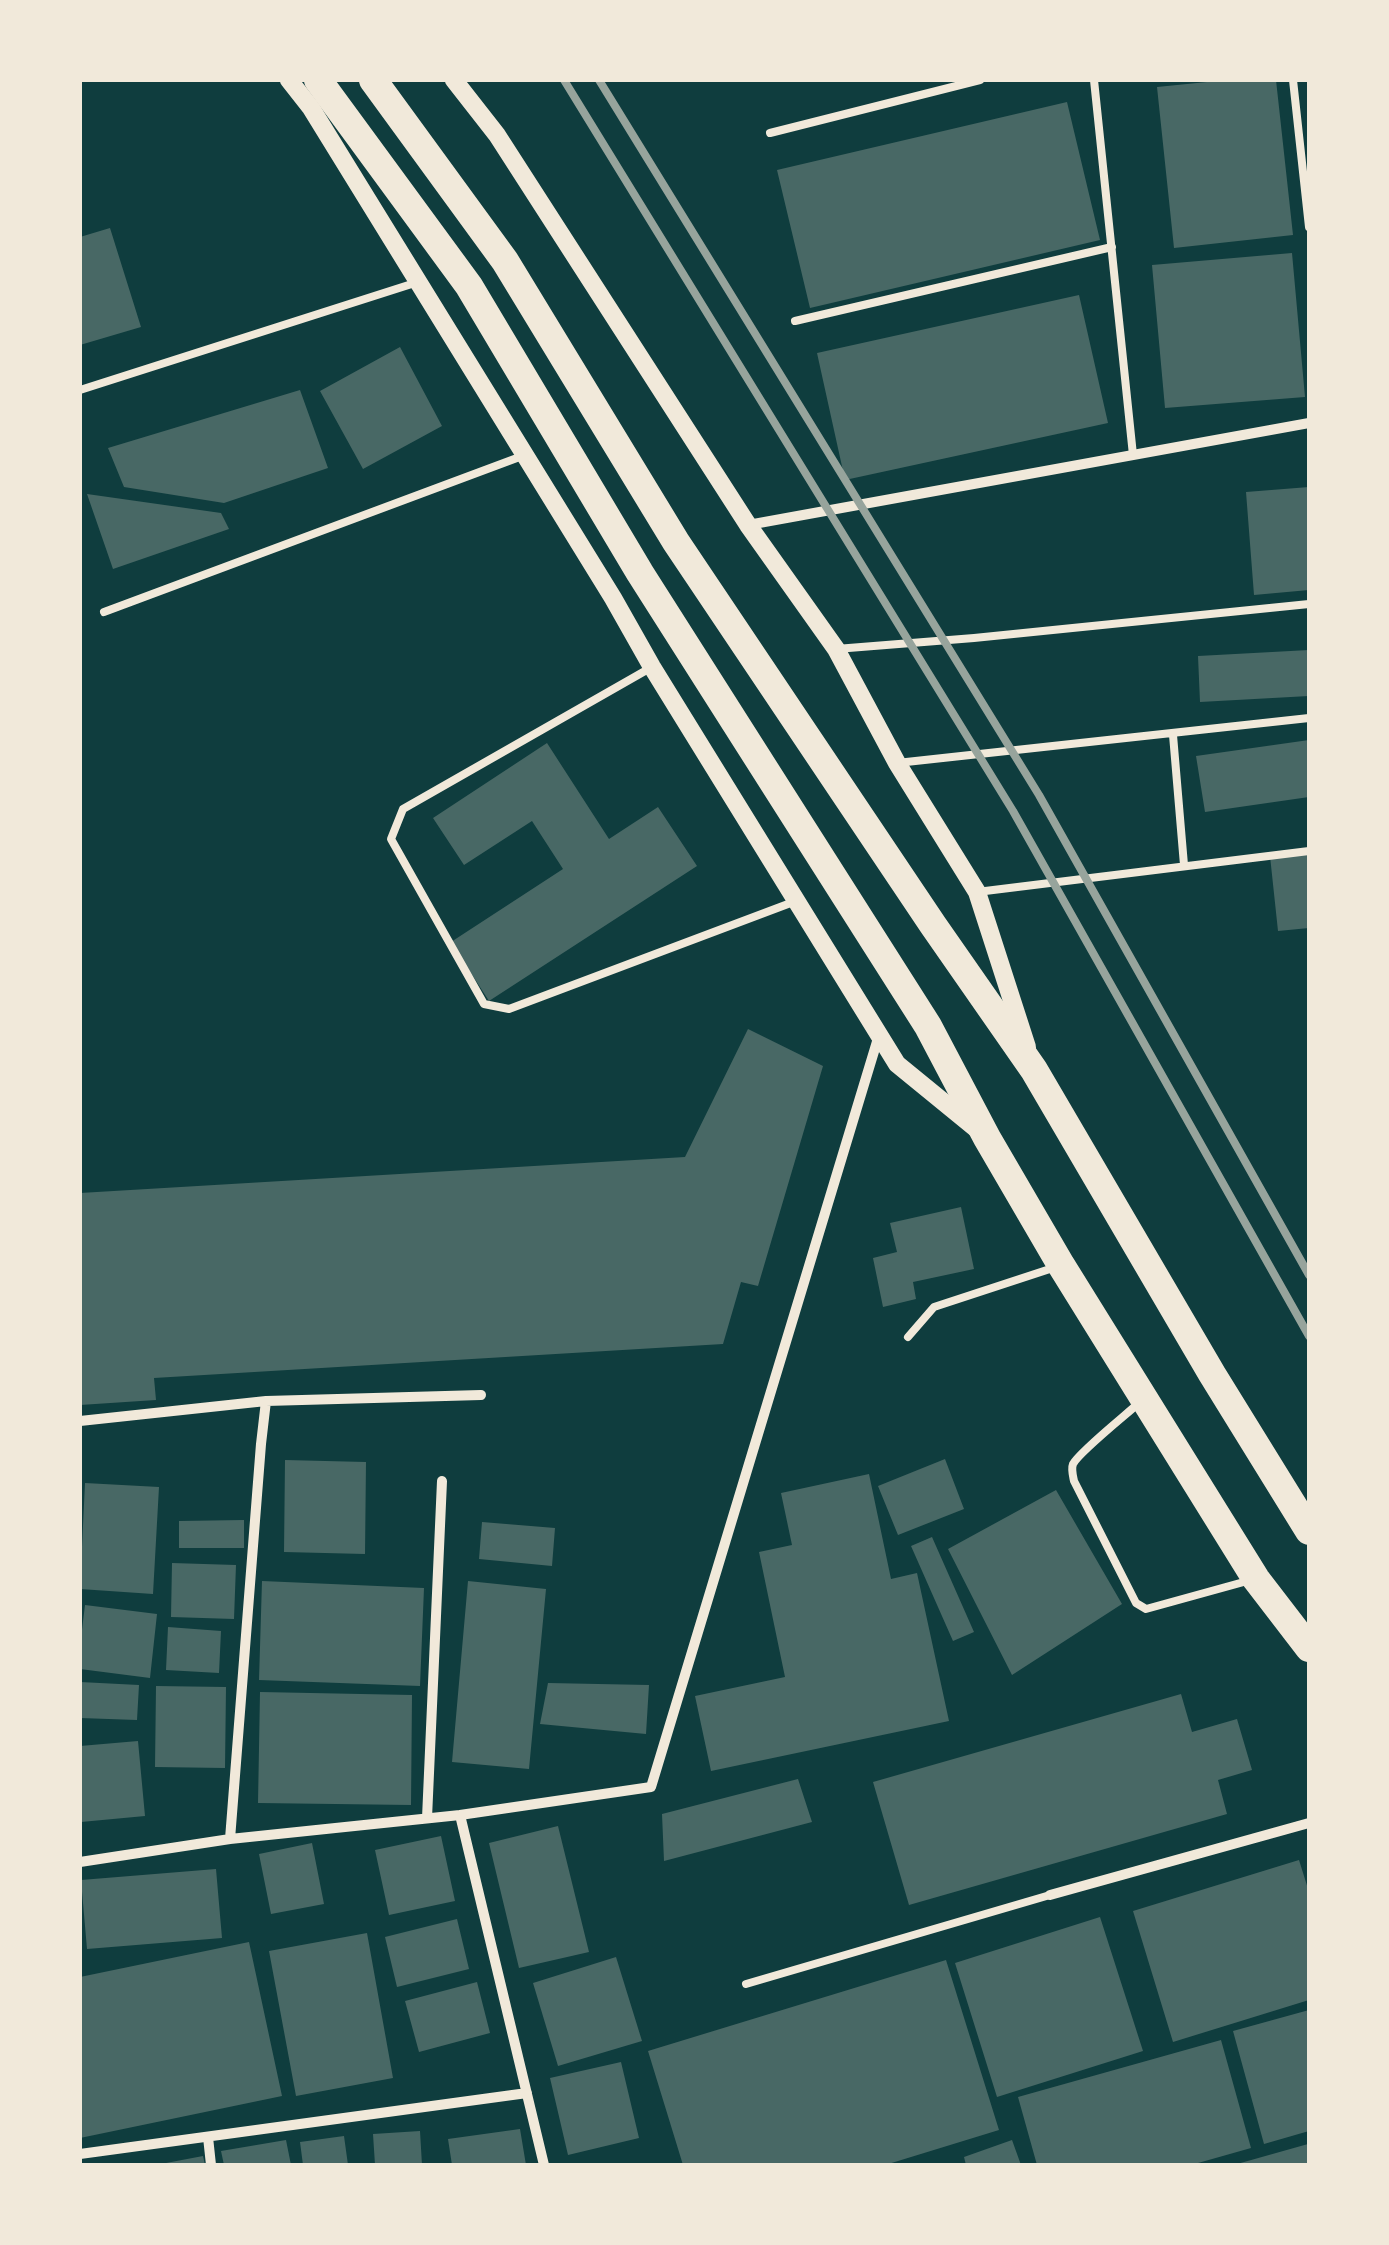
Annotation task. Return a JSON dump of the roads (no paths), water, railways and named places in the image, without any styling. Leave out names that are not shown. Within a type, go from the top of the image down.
[{"type":"highway","points":[[318,80],[470,286],[640,573],[928,1026],[1061,1265],[1256,1579],[1309,1648]]},
{"type":"highway","points":[[373,80],[506,261],[676,542],[1034,1070],[1309,1531]]},
{"type":"street","points":[[289,80],[311,108],[526,455],[896,1064],[987,1138]]},
{"type":"street","points":[[454,80],[497,136],[748,524],[836,649],[898,763],[977,892],[1034,1070]]},
{"type":"street","points":[[748,524],[1309,423]]},
{"type":"street","points":[[80,1862],[230,1839],[460,1815],[650,1787],[879,1035]]},
{"type":"street","points":[[80,1421],[266,1401],[481,1395]]},
{"type":"street","points":[[230,1839],[266,1401]]},
{"type":"street","points":[[427,1818],[442,1482]]},
{"type":"street","points":[[460,1815],[544,2165]]},
{"type":"street","points":[[1050,1895],[1309,1823]]},
{"type":"street","points":[[80,2154],[527,2093]]},
{"type":"street","points":[[208,2137],[211,2165]]},
{"type":"lane","points":[[770,133],[980,80]]},
{"type":"lane","points":[[1094,80],[1133,455]]},
{"type":"lane","points":[[1293,80],[1309,227]]},
{"type":"lane","points":[[795,322],[1112,246]]},
{"type":"lane","points":[[80,390],[418,282]]},
{"type":"lane","points":[[104,612],[526,455]]},
{"type":"lane","points":[[836,649],[1309,604]]},
{"type":"lane","points":[[652,667],[403,809],[390,839],[484,1004],[509,1009],[796,901]]},
{"type":"lane","points":[[898,763],[1309,718]]},
{"type":"lane","points":[[1173,734],[1184,865]]},
{"type":"lane","points":[[977,892],[1309,851]]},
{"type":"lane","points":[[908,1337],[934,1306],[1061,1265]]},
{"type":"lane","points":[[1144,1398],[1073,1464],[1072,1472],[1136,1603],[1146,1608],[1256,1579]]},
{"type":"lane","points":[[746,1984],[1050,1895]]},
{"type":"railway","points":[[564,80],[1013,811],[1309,1336]]},
{"type":"railway","points":[[599,80],[1039,795],[1309,1275]]}]
